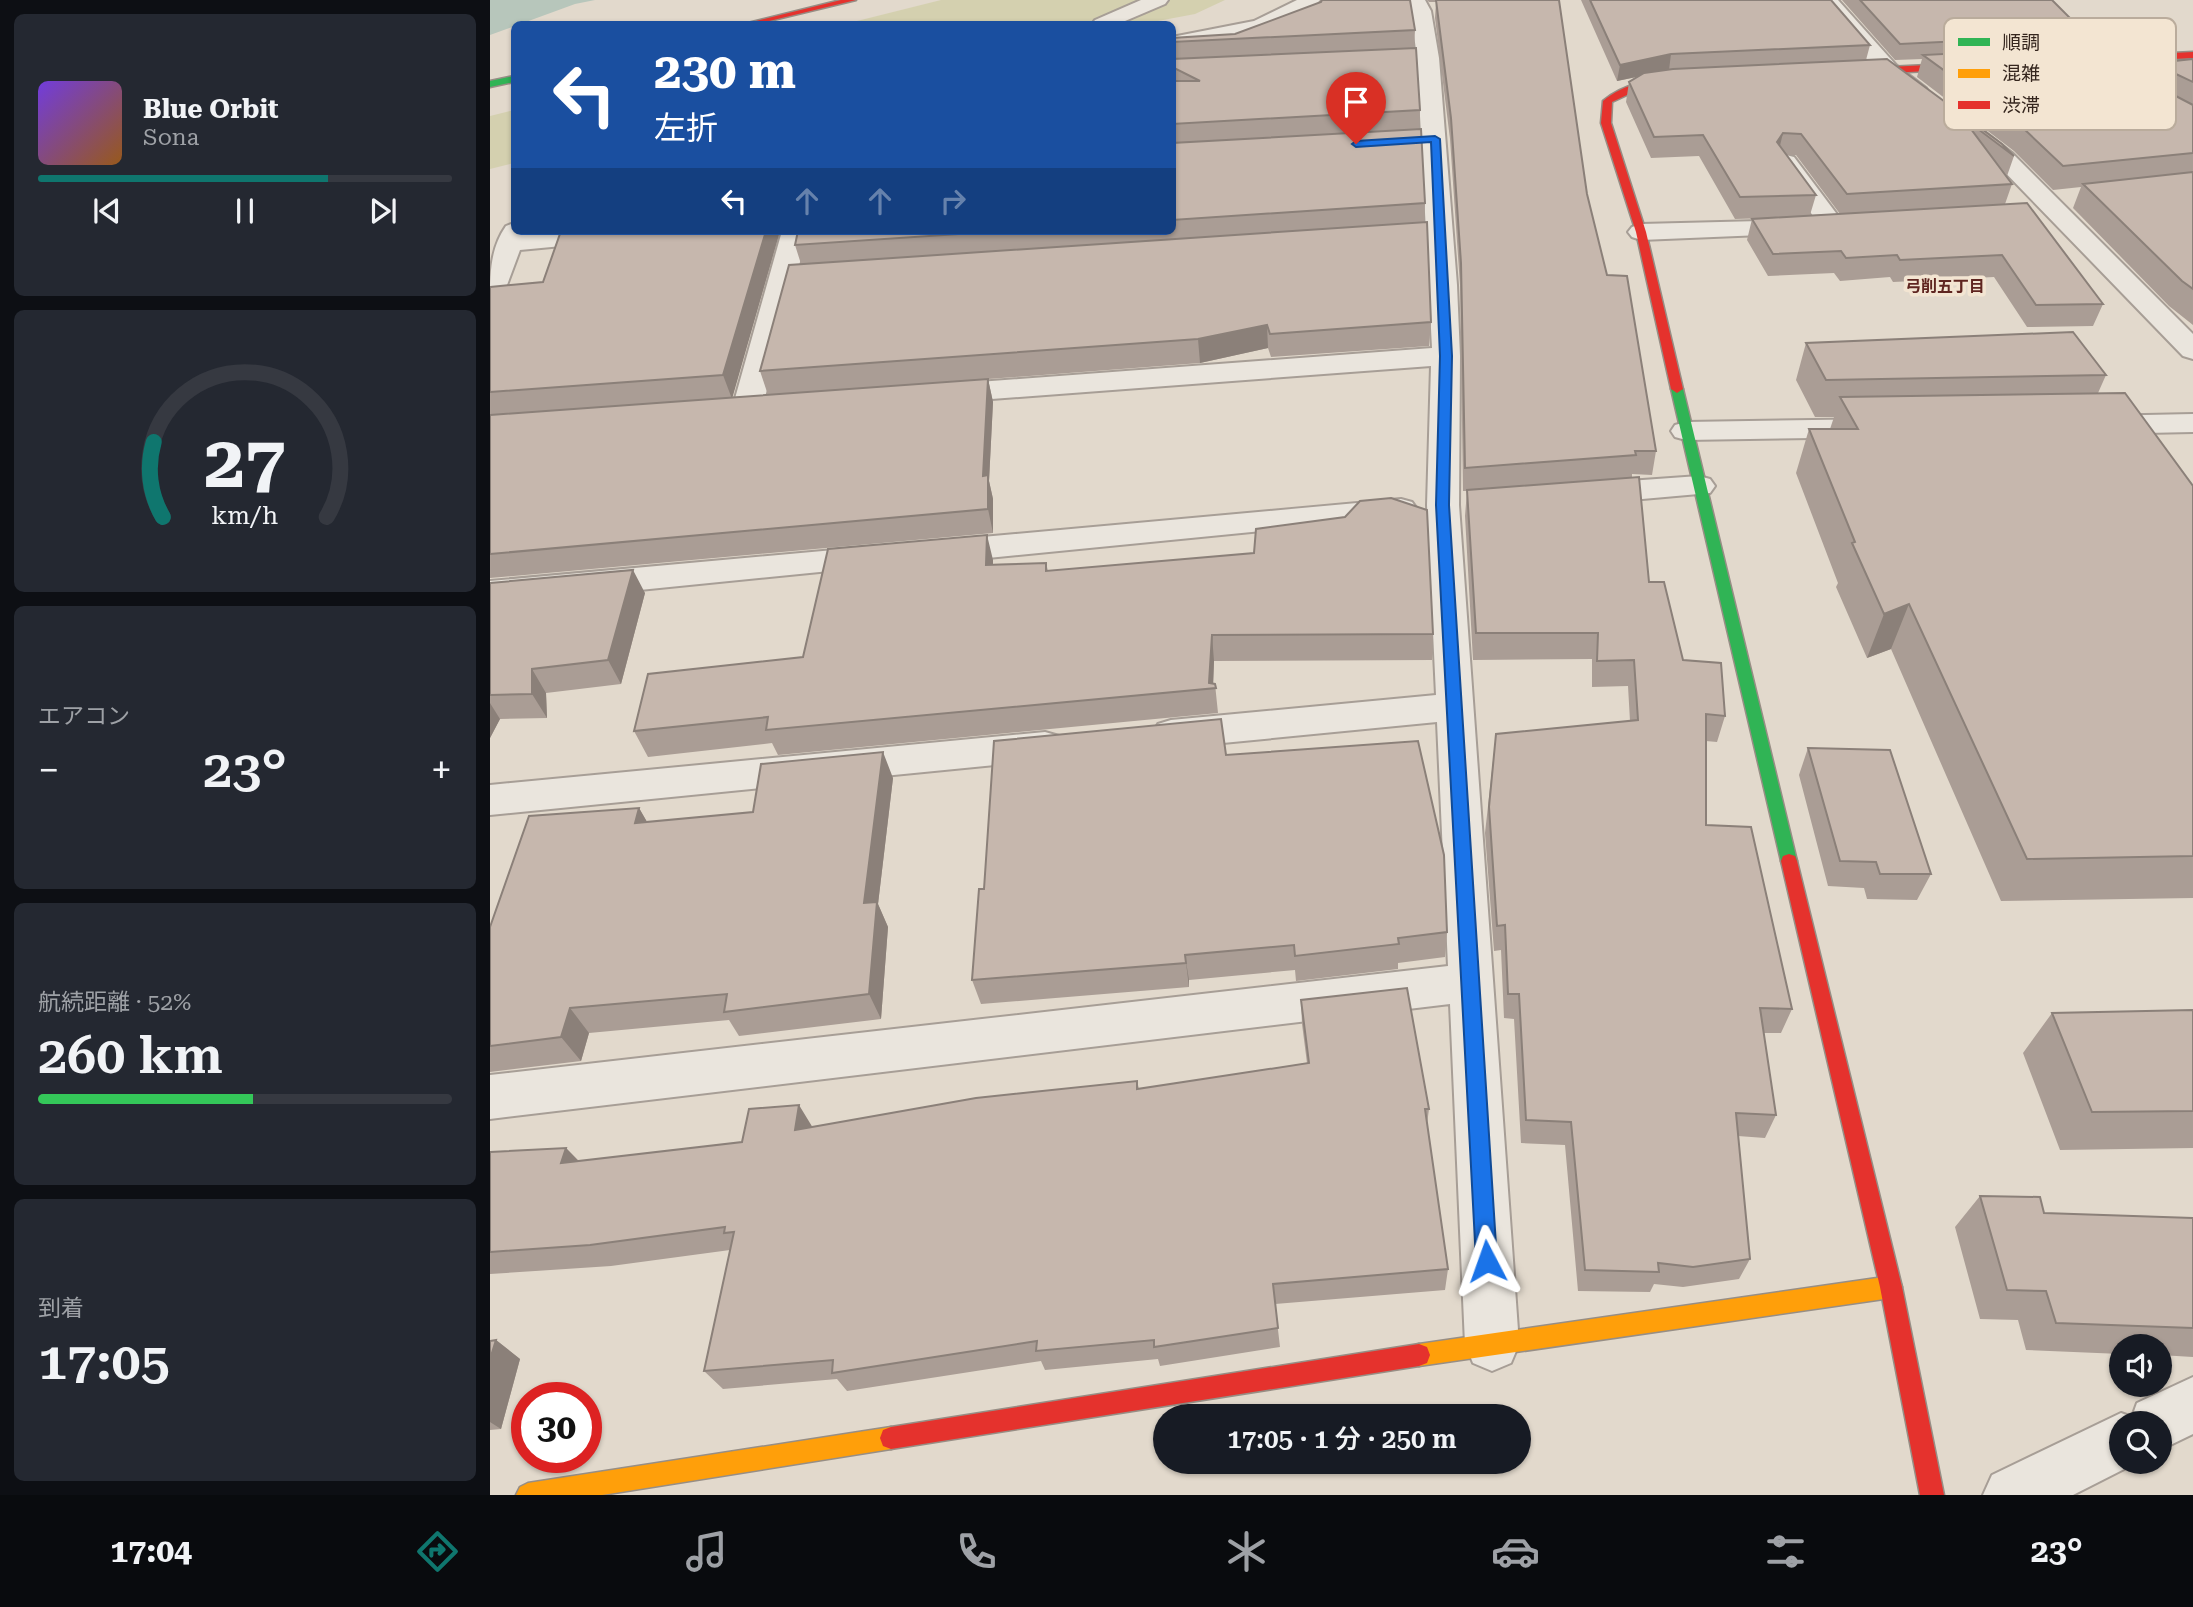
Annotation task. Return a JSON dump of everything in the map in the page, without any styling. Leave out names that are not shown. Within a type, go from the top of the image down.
[{"type":"street","points":[[761,21],[852,0]]},
{"type":"street","points":[[1109,21],[1158,0]]},
{"type":"street","points":[[1176,42],[1258,29],[1291,15],[1310,0]]},
{"type":"street","points":[[1827,0],[1888,70],[1944,112]]},
{"type":"street","points":[[1446,10],[1418,6],[1429,58],[1456,504],[1454,707],[1492,1344]]},
{"type":"street","points":[[1402,60],[1429,58]]},
{"type":"street","points":[[1833,73],[1944,67]]},
{"type":"street","points":[[1696,79],[1620,90],[1608,101],[1606,123],[1641,232],[1699,486],[1891,1287],[1932,1495]]},
{"type":"street","points":[[490,84],[511,80]]},
{"type":"street","points":[[1967,130],[2060,204],[2193,350]]},
{"type":"street","points":[[1408,141],[1435,139]]},
{"type":"street","points":[[1786,162],[1833,226]]},
{"type":"street","points":[[2019,215],[2060,204]]},
{"type":"street","points":[[1641,232],[1859,224]]},
{"type":"street","points":[[1412,236],[1439,234]]},
{"type":"street","points":[[490,293],[513,237],[554,235]]},
{"type":"street","points":[[747,409],[796,278],[795,235]]},
{"type":"street","points":[[906,397],[1446,356]]},
{"type":"street","points":[[2070,425],[2193,423]]},
{"type":"street","points":[[1686,431],[1905,428]]},
{"type":"street","points":[[1551,497],[1699,486]]},
{"type":"street","points":[[490,593],[1456,504]]},
{"type":"street","points":[[1137,737],[1454,707]]},
{"type":"street","points":[[490,800],[1082,743]]},
{"type":"street","points":[[490,1097],[1469,983]]},
{"type":"street","points":[[528,1495],[1492,1344],[1891,1287]]},
{"type":"street","points":[[2172,1416],[2193,1405]]},
{"type":"street","points":[[2012,1495],[2109,1447]]},
{"type":"shaded area","points":[[490,0],[595,0],[575,4],[528,21],[511,21],[511,27],[490,35]]},
{"type":"shaded area","points":[[941,0],[1225,0],[1195,14],[1158,21],[857,21]]},
{"type":"shaded area","points":[[511,111],[511,164],[490,169],[490,116]]},
{"type":"building","points":[[1410,0],[1415,30],[1176,42],[1176,38],[1235,34],[1321,2]]},
{"type":"building","points":[[1436,0],[1559,0],[1587,194],[1607,275],[1627,276],[1656,451],[1635,451],[1636,455],[1465,468],[1461,263],[1451,118]]},
{"type":"building","points":[[1590,0],[1831,0],[1870,45],[1671,54],[1620,65]]},
{"type":"building","points":[[1860,0],[2052,0],[2070,18],[1944,18],[1944,42],[1900,44]]},
{"type":"building","points":[[1416,48],[1420,110],[1176,124],[1176,81],[1200,81],[1176,69],[1176,59]]},
{"type":"building","points":[[1944,54],[1944,70],[1923,55]]},
{"type":"building","points":[[1887,59],[1944,101],[1944,130],[1972,130],[2012,184],[1847,194],[1801,134],[1783,133],[1777,142],[1816,195],[1740,197],[1703,135],[1654,137],[1629,82],[1644,73],[1673,69]]},
{"type":"building","points":[[2193,59],[2193,82],[2176,74],[2176,61]]},
{"type":"building","points":[[2176,96],[2193,105],[2193,153],[2063,166],[2025,130],[2176,130]]},
{"type":"building","points":[[1421,129],[1425,203],[1176,220],[1176,143]]},
{"type":"building","points":[[1979,130],[2002,144],[2014,156]]},
{"type":"building","points":[[2193,172],[2193,289],[2083,184]]},
{"type":"building","points":[[2027,203],[2103,304],[2036,305],[2002,255],[1900,260],[1897,255],[1846,258],[1841,251],[1773,254],[1752,219]]},
{"type":"building","points":[[1427,222],[1431,322],[1270,334],[1267,325],[1198,339],[760,371],[789,265]]},
{"type":"building","points":[[560,235],[765,235],[723,375],[490,392],[490,287],[543,282]]},
{"type":"building","points":[[797,235],[944,235],[795,245]]},
{"type":"building","points":[[2073,332],[2106,375],[1826,380],[1806,343]]},
{"type":"building","points":[[988,379],[983,476],[988,475],[988,509],[490,554],[490,415]]},
{"type":"building","points":[[2125,393],[2193,486],[2193,856],[2027,859],[1909,604],[1884,614],[1852,543],[1855,542],[1809,429],[1858,429],[1840,397]]},
{"type":"building","points":[[1639,477],[1649,582],[1664,582],[1683,660],[1721,663],[1725,716],[1706,714],[1706,825],[1751,827],[1792,1009],[1760,1008],[1776,1115],[1736,1113],[1750,1259],[1693,1267],[1658,1263],[1659,1272],[1585,1270],[1571,1122],[1526,1120],[1519,994],[1508,994],[1505,925],[1497,926],[1489,807],[1496,734],[1638,720],[1634,660],[1597,661],[1598,633],[1476,633],[1467,490]]},
{"type":"building","points":[[1391,498],[1427,510],[1433,634],[1212,635],[1209,683],[1215,684],[1216,688],[766,730],[768,717],[634,731],[648,674],[803,657],[828,549],[987,535],[986,565],[1046,563],[1046,571],[1254,553],[1256,529],[1345,517],[1360,501]]},
{"type":"building","points":[[633,570],[608,660],[532,669],[532,694],[490,695],[490,583]]},
{"type":"building","points":[[1221,719],[1226,755],[1418,741],[1444,855],[1447,932],[1398,938],[1399,944],[1295,956],[1294,945],[1185,955],[1186,963],[972,980],[979,889],[984,889],[994,741]]},
{"type":"building","points":[[1808,748],[1890,750],[1931,874],[1880,874],[1876,862],[1840,861]]},
{"type":"building","points":[[883,752],[864,903],[877,902],[869,994],[724,1012],[727,994],[570,1008],[561,1037],[490,1046],[490,927],[529,816],[639,808],[635,823],[753,812],[761,764]]},
{"type":"building","points":[[1407,988],[1429,1109],[1425,1109],[1448,1269],[1273,1284],[1278,1328],[1154,1347],[1154,1340],[1036,1351],[1037,1341],[832,1373],[833,1360],[704,1371],[734,1232],[724,1233],[725,1227],[590,1245],[490,1252],[490,1152],[566,1148],[561,1163],[742,1142],[749,1109],[799,1105],[795,1130],[976,1098],[1137,1081],[1137,1089],[1309,1063],[1301,1000]]},
{"type":"building","points":[[2193,1010],[2193,1111],[2092,1112],[2052,1013]]},
{"type":"building","points":[[1980,1196],[2040,1197],[2044,1213],[2193,1218],[2193,1328],[2056,1323],[2046,1291],[2007,1290]]},
{"type":"building","points":[[496,1340],[490,1359],[490,1341]]},
{"type":"traffic: fast","points":[[490,84],[511,80]]},
{"type":"traffic: fast","points":[[1677,389],[1789,861]]},
{"type":"traffic: slow","points":[[1419,1355],[1891,1287]]},
{"type":"traffic: slow","points":[[528,1495],[891,1438]]},
{"type":"traffic: jam","points":[[761,21],[852,0]]},
{"type":"traffic: jam","points":[[2176,56],[2193,55]]},
{"type":"traffic: jam","points":[[1848,72],[1944,67]]},
{"type":"traffic: jam","points":[[1677,389],[1641,232],[1606,123],[1608,101],[1616,96],[1642,85],[1679,80]]},
{"type":"traffic: jam","points":[[1789,861],[1891,1287],[1932,1495]]},
{"type":"traffic: jam","points":[[891,1438],[1419,1355]]},
{"type":"district","name":"弓削五丁目","points":[[1945,286]]},
{"type":"route","points":[[1356,144],[1435,139],[1446,356],[1443,505],[1487,1261]]}]
